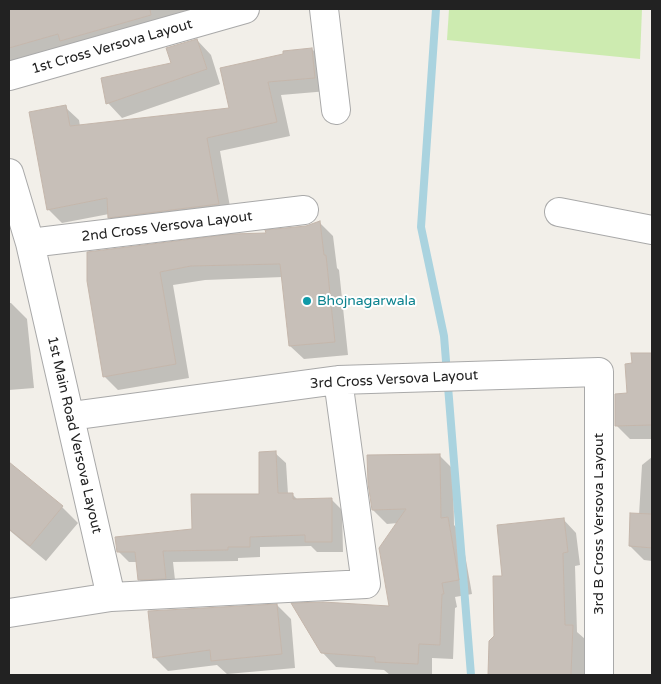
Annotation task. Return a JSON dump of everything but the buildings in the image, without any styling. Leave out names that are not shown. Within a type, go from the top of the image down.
[{"type":"street","name":"1st Cross Versova Layout","points":[[9,76],[245,9]]},
{"type":"street","points":[[324,9],[336,110]]},
{"type":"street","name":"1st Main Road Versova Layout","points":[[9,173],[30,243],[111,597]]},
{"type":"street","name":"2nd Cross Versova Layout","points":[[30,243],[304,210]]},
{"type":"street","points":[[559,212],[652,230]]},
{"type":"street","name":"3rd Cross Versova Layout","points":[[70,416],[338,380],[599,372]]},
{"type":"street","name":"3rd B Cross Versova Layout","points":[[599,372],[599,675]]},
{"type":"street","points":[[9,613],[111,597],[366,584],[338,380]]},
{"type":"green space","points":[[449,9],[642,9],[640,59],[447,40]]},
{"type":"waterway","points":[[436,9],[421,227],[444,336],[471,675]]},
{"type":"place","name":"Bhojnagarwala","points":[[307,301]]}]
